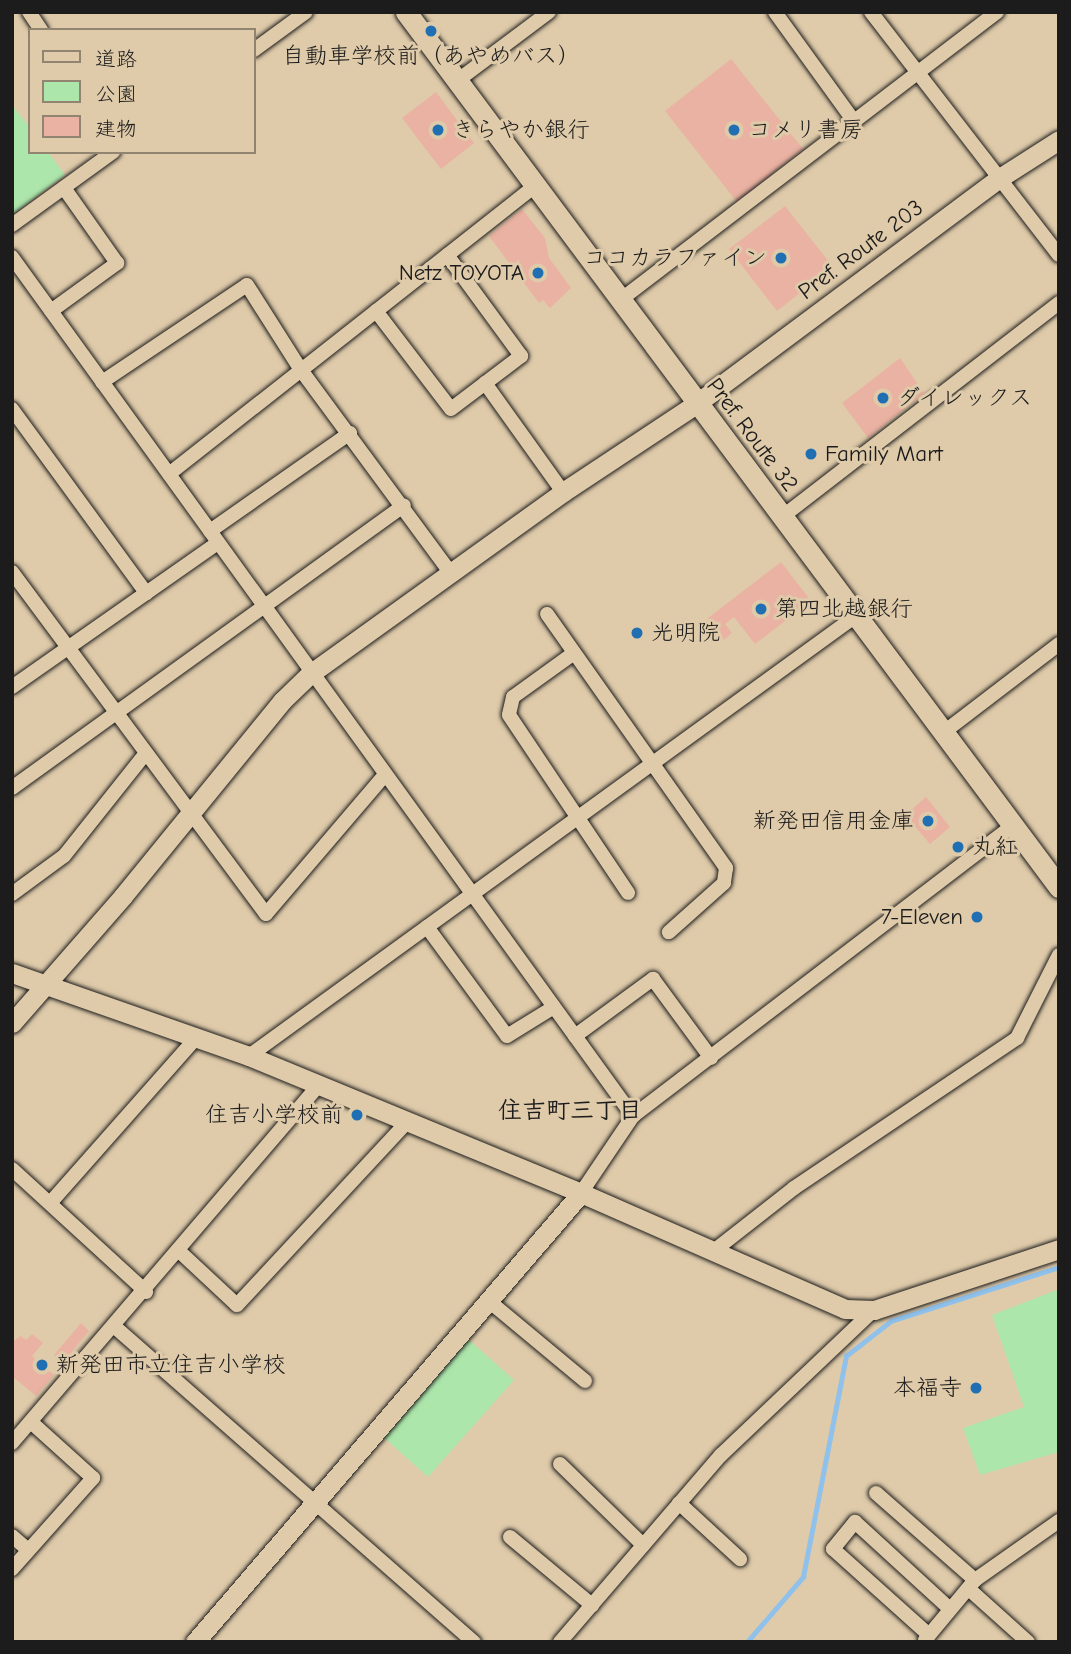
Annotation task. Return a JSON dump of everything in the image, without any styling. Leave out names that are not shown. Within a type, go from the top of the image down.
[{"type":"main road","name":"Pref. Route 32","points":[[406,12],[619,301],[1059,887]]},
{"type":"street","points":[[29,12],[40,28]]},
{"type":"street","points":[[256,49],[306,12]]},
{"type":"street","points":[[457,81],[549,12]]},
{"type":"street","points":[[775,12],[854,121]]},
{"type":"street","points":[[871,12],[1059,255]]},
{"type":"street","points":[[619,301],[997,12]]},
{"type":"street","name":"Pref. Route 203","points":[[12,1023],[190,816],[282,701],[310,674],[563,492],[696,404],[998,179],[1059,140]]},
{"type":"street","points":[[12,225],[110,154]]},
{"type":"street","points":[[169,474],[534,187]]},
{"type":"street","points":[[51,311],[117,263],[64,188]]},
{"type":"street","points":[[376,311],[451,409],[521,356],[447,255]]},
{"type":"street","points":[[12,257],[264,606],[310,674],[633,1116]]},
{"type":"street","points":[[102,382],[247,285],[301,370],[404,505],[450,572]]},
{"type":"street","points":[[782,517],[1059,303]]},
{"type":"street","points":[[485,383],[563,492]]},
{"type":"street","points":[[12,410],[146,593]]},
{"type":"street","points":[[12,687],[146,593],[349,433]]},
{"type":"street","points":[[12,788],[404,505]]},
{"type":"street","points":[[12,572],[190,816],[266,914],[384,776]]},
{"type":"street","points":[[547,614],[726,868],[724,883],[669,932]]},
{"type":"street","points":[[248,1056],[857,615]]},
{"type":"street","points":[[944,733],[1059,644]]},
{"type":"street","points":[[574,653],[513,697],[509,715],[580,816],[628,893]]},
{"type":"street","points":[[12,894],[64,856],[145,754]]},
{"type":"street","points":[[195,1642],[581,1193],[633,1116],[1013,825]]},
{"type":"street","points":[[427,927],[507,1036],[554,1007]]},
{"type":"street","points":[[715,1250],[794,1188],[1017,1038],[1059,955]]},
{"type":"street","points":[[12,973],[248,1056],[405,1124],[581,1193],[845,1309],[874,1310],[1059,1249]]},
{"type":"street","points":[[575,1036],[653,979],[711,1058]]},
{"type":"street","points":[[51,1202],[197,1037]]},
{"type":"street","points":[[12,1443],[146,1292],[317,1087]]},
{"type":"street","points":[[178,1251],[237,1305],[405,1124]]},
{"type":"street","points":[[12,1169],[146,1292]]},
{"type":"street","points":[[489,1301],[585,1381]]},
{"type":"street","points":[[560,1642],[721,1455],[874,1310]]},
{"type":"street","points":[[115,1327],[474,1642]]},
{"type":"street","points":[[12,1569],[93,1478],[31,1422]]},
{"type":"street","points":[[560,1464],[643,1545]]},
{"type":"street","points":[[876,1493],[1028,1642]]},
{"type":"street","points":[[679,1503],[740,1559]]},
{"type":"street","points":[[950,1609],[855,1522],[833,1549],[926,1638],[972,1585],[1059,1521]]},
{"type":"street","points":[[12,1536],[29,1550]]},
{"type":"street","points":[[510,1537],[592,1605]]},
{"type":"green space","points":[[12,105],[28,125],[28,154],[49,154],[65,175],[12,215]]},
{"type":"green space","points":[[1059,1289],[1059,1452],[980,1475],[963,1428],[1024,1407],[992,1315]]},
{"type":"green space","points":[[467,1338],[514,1380],[428,1477],[381,1435]]},
{"type":"building","name":"コメリ書房","points":[[731,59],[803,149],[737,202],[665,111]]},
{"type":"building","name":"きらやか銀行","points":[[436,92],[474,143],[441,169],[402,118]]},
{"type":"building","name":"ココカラファイン","points":[[785,206],[833,267],[777,311],[729,249]]},
{"type":"building","name":"Netz TOYOTA","points":[[522,209],[545,238],[549,258],[571,288],[550,308],[543,300],[539,303],[489,236]]},
{"type":"building","name":"ダイレックス","points":[[900,358],[924,393],[868,438],[842,403]]},
{"type":"building","name":"第四北越銀行","points":[[781,562],[811,601],[755,644],[734,617],[725,624],[732,633],[724,640],[708,618]]},
{"type":"building","name":"新発田信用金庫","points":[[926,797],[950,827],[930,844],[905,815]]},
{"type":"building","points":[[81,1323],[89,1331],[63,1362],[54,1355]]},
{"type":"building","points":[[32,1334],[43,1343],[32,1356],[54,1375],[36,1396],[12,1376],[12,1342],[21,1336],[26,1340]]},
{"type":"waterway","points":[[747,1642],[803,1577],[846,1356],[891,1321],[1059,1267]]},
{"type":"place","name":"自動車学校前（あやめバス）","points":[[431,31]]},
{"type":"place","name":"きらやか銀行","points":[[438,130]]},
{"type":"place","name":"コメリ書房","points":[[734,130]]},
{"type":"place","name":"ココカラファイン","points":[[781,258]]},
{"type":"place","name":"Netz TOYOTA","points":[[538,273]]},
{"type":"place","name":"ダイレックス","points":[[883,398]]},
{"type":"place","name":"Family Mart","points":[[811,454]]},
{"type":"place","name":"第四北越銀行","points":[[761,609]]},
{"type":"place","name":"光明院","points":[[637,633]]},
{"type":"place","name":"新発田信用金庫","points":[[928,821]]},
{"type":"place","name":"丸紅","points":[[958,847]]},
{"type":"place","name":"7-Eleven","points":[[977,917]]},
{"type":"place","name":"住吉小学校前","points":[[357,1115]]},
{"type":"place","name":"新発田市立住吉小学校","points":[[42,1365]]},
{"type":"place","name":"本福寺","points":[[976,1388]]},
{"type":"district","name":"住吉町三丁目","points":[[570,1111]]}]
